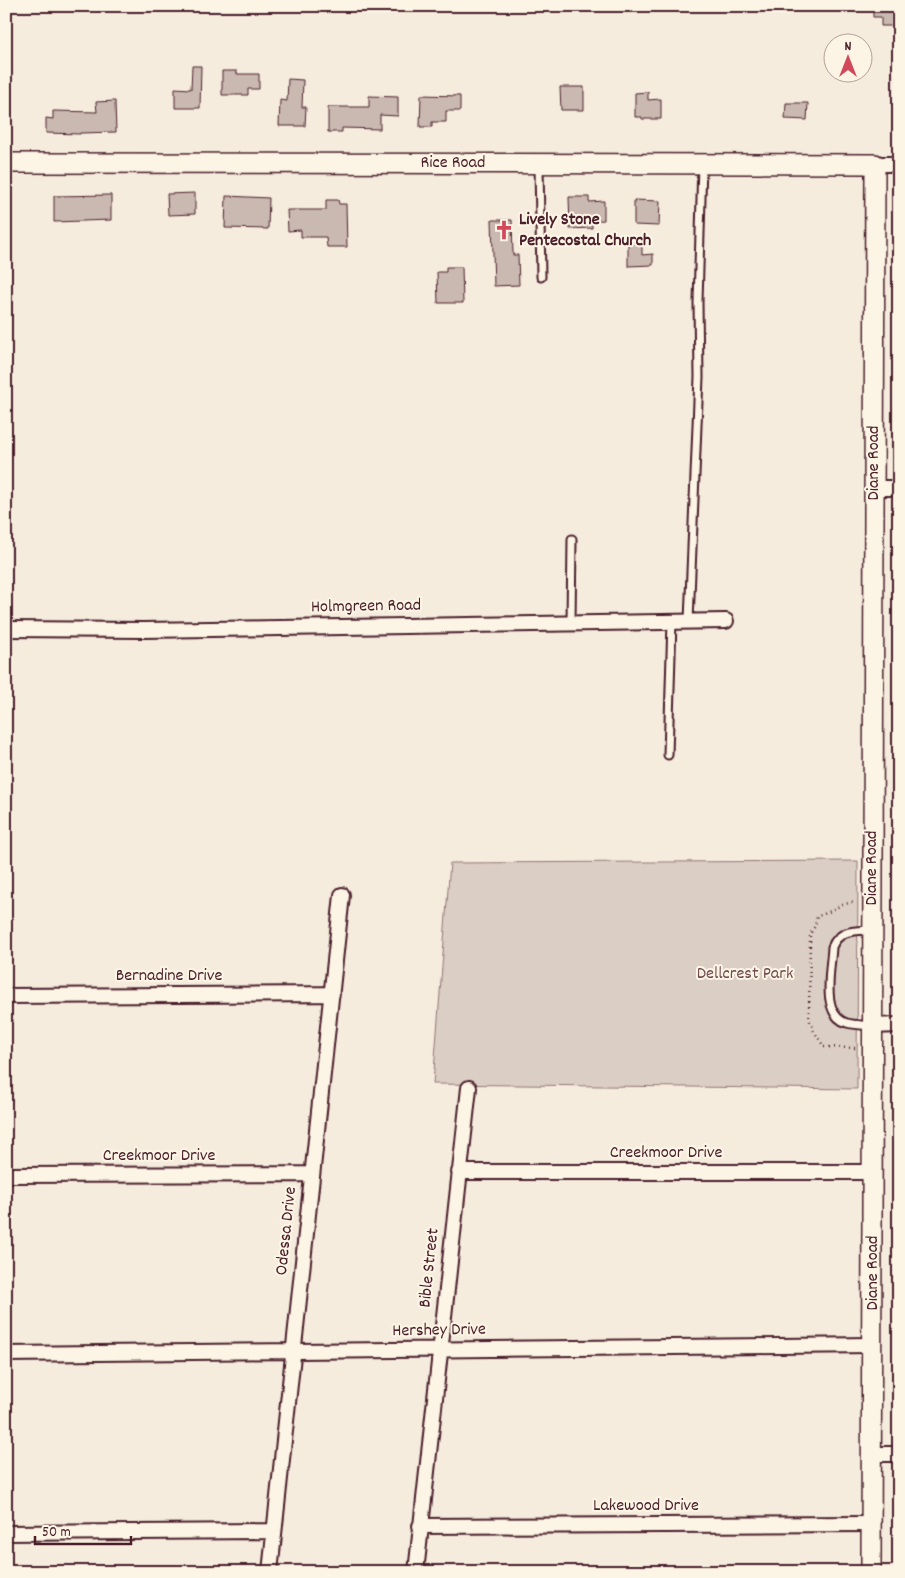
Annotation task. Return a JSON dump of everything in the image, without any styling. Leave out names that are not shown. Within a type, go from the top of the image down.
[{"type":"street","name":"Rice Road","points":[[6,163],[899,164]]},
{"type":"street","name":"Diane Road","points":[[871,1572],[875,164]]},
{"type":"street","points":[[874,488],[899,488]]},
{"type":"street","name":"Holmgreen Road","points":[[6,630],[143,630],[726,620]]},
{"type":"street","name":"Odessa Drive","points":[[270,1572],[342,895]]},
{"type":"street","name":"Bernadine Drive","points":[[6,996],[332,994]]},
{"type":"street","points":[[872,1026],[899,1026]]},
{"type":"street","name":"Bible Street","points":[[416,1572],[469,1088]]},
{"type":"street","name":"Creekmoor Drive","points":[[459,1172],[873,1172]]},
{"type":"street","name":"Creekmoor Drive","points":[[6,1175],[312,1174]]},
{"type":"street","name":"Hershey Drive","points":[[6,1354],[873,1345]]},
{"type":"street","points":[[872,1454],[899,1454]]},
{"type":"street","name":"Lakewood Drive","points":[[420,1526],[871,1524]]},
{"type":"street","points":[[6,1533],[274,1532]]},
{"type":"lane","points":[[539,163],[541,277]]},
{"type":"lane","points":[[689,621],[699,396],[698,302],[702,163]]},
{"type":"lane","points":[[571,623],[572,539]]},
{"type":"lane","points":[[668,755],[672,621]]},
{"type":"lane","points":[[872,930],[850,931],[840,934],[834,940],[829,1001],[837,1018],[848,1023],[872,1026]]},
{"type":"green space","name":"Dellcrest Park","points":[[858,861],[857,1089],[433,1084],[450,863]]},
{"type":"building","points":[[873,6],[899,6],[899,19],[894,19],[894,26],[881,26],[881,17],[873,17]]},
{"type":"building","points":[[192,66],[201,66],[200,108],[175,108],[175,88],[191,89]]},
{"type":"building","points":[[222,71],[237,71],[237,74],[259,74],[259,89],[248,89],[248,95],[222,95]]},
{"type":"building","points":[[288,79],[303,80],[302,107],[306,107],[305,126],[279,126],[280,100],[287,101]]},
{"type":"building","points":[[560,87],[584,87],[584,110],[561,110]]},
{"type":"building","points":[[648,92],[648,100],[661,99],[661,119],[635,117],[635,93]]},
{"type":"building","points":[[421,95],[460,96],[460,111],[446,111],[446,122],[432,122],[432,127],[420,127]]},
{"type":"building","points":[[369,96],[398,97],[398,116],[380,115],[380,129],[342,128],[342,132],[328,132],[328,107],[369,107]]},
{"type":"building","points":[[115,101],[116,132],[46,133],[46,118],[53,119],[53,111],[97,112],[96,102]]},
{"type":"building","points":[[786,103],[808,103],[807,120],[785,119]]},
{"type":"building","points":[[195,193],[195,214],[168,215],[167,194]]},
{"type":"building","points":[[111,195],[111,220],[54,222],[54,196]]},
{"type":"building","points":[[226,196],[269,198],[268,229],[225,228]]},
{"type":"building","points":[[569,197],[589,197],[589,202],[604,201],[604,220],[592,221],[592,228],[570,229]]},
{"type":"building","points":[[326,200],[338,200],[339,204],[346,204],[347,247],[327,247],[326,237],[301,237],[301,230],[288,231],[287,210],[326,210]]},
{"type":"building","points":[[634,200],[660,201],[659,226],[634,225]]},
{"type":"building","points":[[492,220],[512,220],[513,255],[518,255],[519,285],[494,286]]},
{"type":"building","points":[[642,237],[642,255],[653,254],[653,265],[628,266],[628,238]]},
{"type":"building","points":[[446,267],[462,267],[463,303],[438,303],[437,272],[446,272]]},
{"type":"waterway","points":[[898,516],[899,641]]},
{"type":"place","name":"Lively Stone Pentecostal Church","points":[[504,230]]}]
